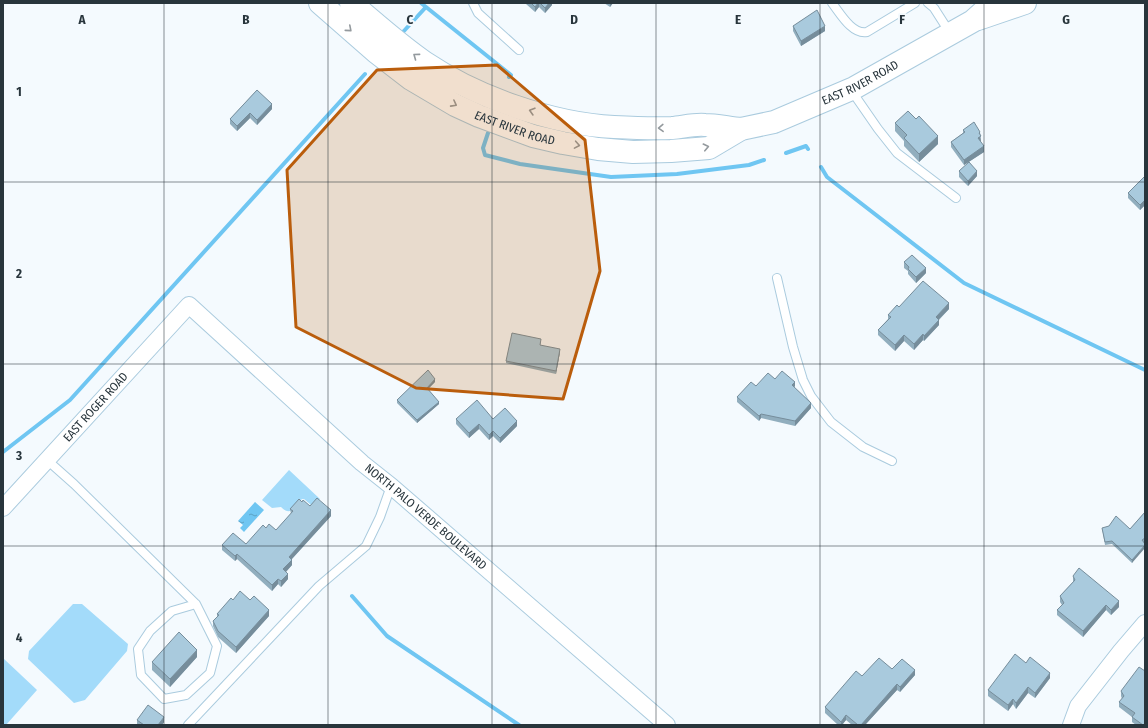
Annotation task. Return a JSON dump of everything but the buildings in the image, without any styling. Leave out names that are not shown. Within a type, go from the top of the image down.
[{"type":"main road","name":"EAST RIVER ROAD","points":[[320,3],[376,52],[428,90],[479,116],[533,136],[598,149],[633,152],[671,151],[709,148],[741,129]]},
{"type":"main road","name":"EAST RIVER ROAD","points":[[351,3],[395,40],[425,62],[457,82],[490,97],[525,109],[556,118],[613,127],[673,128],[704,125],[741,129],[774,122],[851,89],[950,34],[973,20],[993,3]]},
{"type":"main road","name":"EAST RIVER ROAD","points":[[973,20],[1025,3]]},
{"type":"street","name":"EAST ROGER ROAD","points":[[3,508],[188,305]]},
{"type":"street","name":"NORTH PALO VERDE BOULEVARD","points":[[188,305],[362,463],[391,486],[667,725]]},
{"type":"street","points":[[1071,725],[1078,706],[1145,623]]},
{"type":"lane","points":[[473,3],[478,13],[519,50]]},
{"type":"lane","points":[[832,3],[850,26],[861,33],[867,32],[915,3]]},
{"type":"lane","points":[[928,3],[934,8],[950,34]]},
{"type":"lane","points":[[851,89],[878,129],[897,153],[956,198]]},
{"type":"lane","points":[[777,278],[793,347],[803,380],[811,396],[831,422],[863,447],[892,461]]},
{"type":"lane","points":[[47,460],[74,484],[196,604],[217,646],[210,673],[186,695],[164,699],[141,675],[138,649],[150,631],[172,611],[196,604]]},
{"type":"lane","points":[[188,725],[319,586],[366,546],[380,517],[391,486]]},
{"type":"highlighted area","points":[[497,65],[585,140],[600,271],[563,399],[416,388],[296,327],[287,170],[377,70]]},
{"type":"shaded area","points":[[289,470],[320,499],[318,501],[316,500],[311,505],[302,499],[292,510],[287,511],[281,507],[272,508],[262,500]]},
{"type":"shaded area","points":[[73,604],[82,604],[128,644],[127,651],[85,700],[74,703],[28,659],[29,651]]},
{"type":"shaded area","points":[[3,658],[37,690],[6,725],[3,725]]},
{"type":"water","points":[[255,502],[264,510],[244,532],[240,528],[243,525],[238,521]]},
{"type":"waterway","points":[[421,3],[511,75],[509,77]]},
{"type":"waterway","points":[[403,32],[426,7]]},
{"type":"waterway","points":[[3,452],[70,400],[365,74]]},
{"type":"waterway","points":[[488,133],[483,148],[485,155],[520,164],[611,177],[677,174],[749,165],[764,160]]},
{"type":"waterway","points":[[786,153],[806,146],[808,149]]},
{"type":"waterway","points":[[821,167],[827,177],[964,283],[1145,370]]},
{"type":"waterway","points":[[352,596],[387,636],[519,725]]}]
